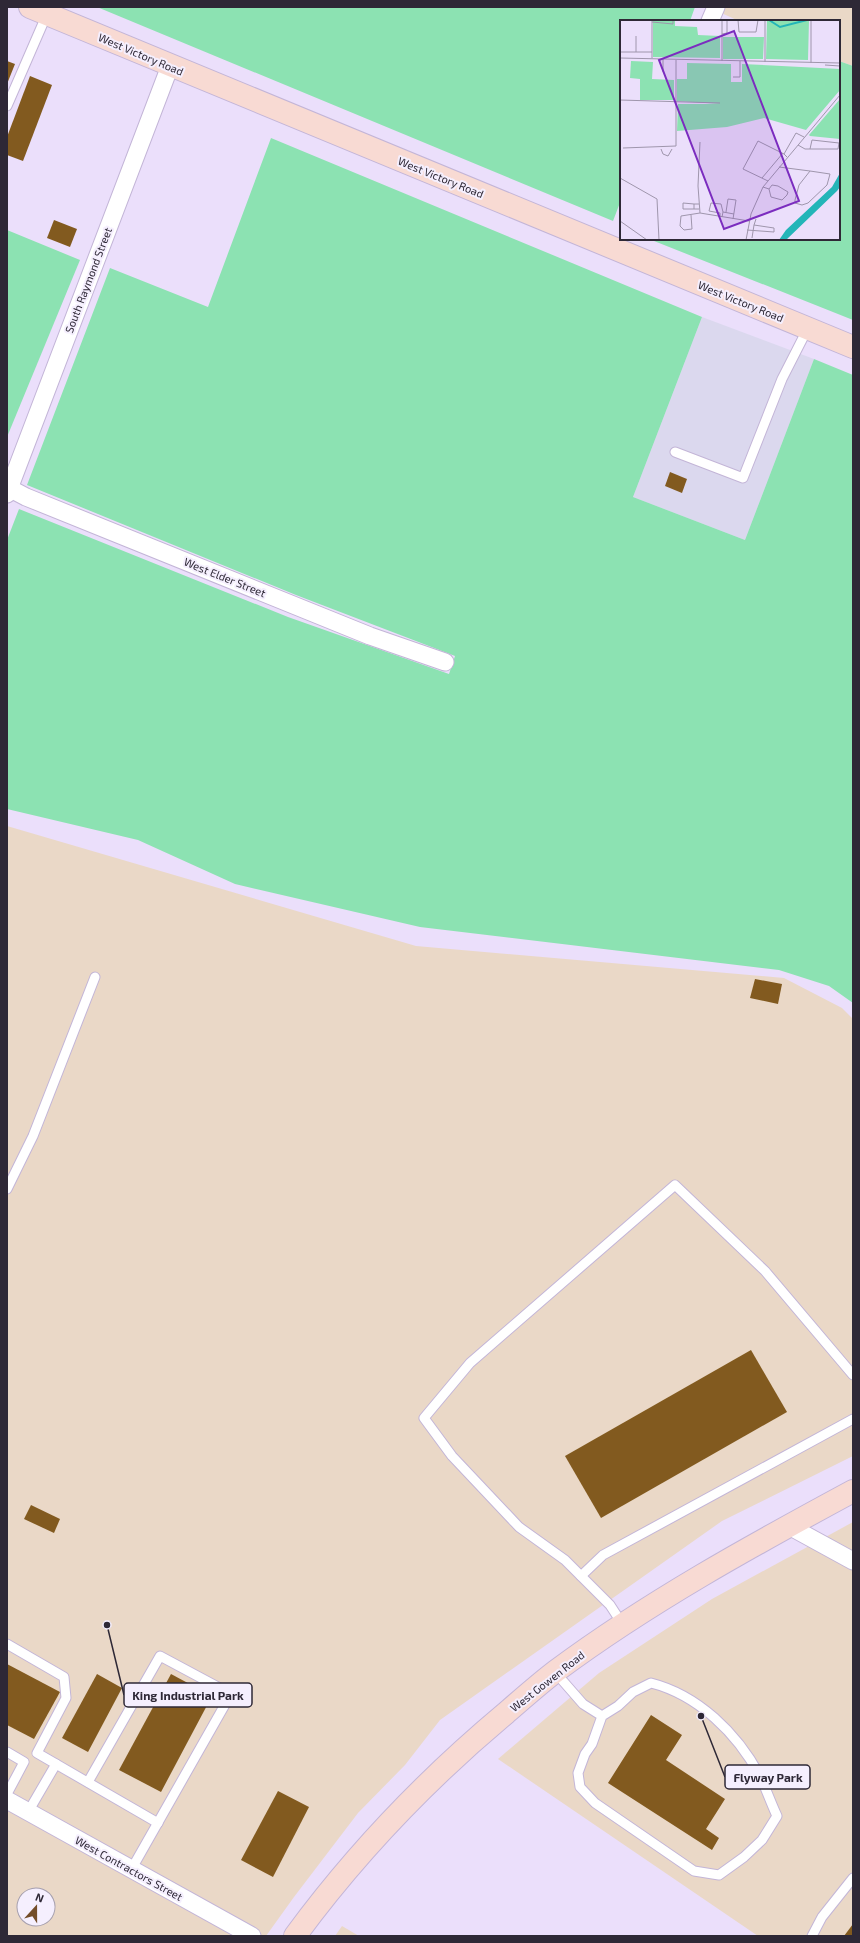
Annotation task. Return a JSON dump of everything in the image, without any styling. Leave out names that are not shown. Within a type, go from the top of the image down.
[{"type":"main road","name":"West Victory Road","points":[[38,11],[170,66],[624,245],[853,347]]},
{"type":"main road","name":"West Gowen Road","points":[[295,1936],[330,1888],[393,1818],[459,1752],[555,1672],[623,1625],[743,1551],[853,1491]]},
{"type":"street","points":[[710,20],[716,7]]},
{"type":"street","name":"South Raymond Street","points":[[8,490],[170,66]]},
{"type":"street","name":"West Elder Street","points":[[8,490],[370,636],[445,662]]},
{"type":"street","points":[[789,1526],[853,1561]]},
{"type":"street","name":"West Contractors Street","points":[[7,1800],[252,1936]]},
{"type":"lane","points":[[7,106],[38,11]]},
{"type":"lane","points":[[675,452],[743,478],[782,380],[808,328]]},
{"type":"lane","points":[[7,1189],[33,1136],[95,977]]},
{"type":"lane","points":[[623,1625],[610,1605],[565,1560],[519,1527],[452,1456],[424,1418],[470,1363],[675,1185],[765,1271],[853,1375]]},
{"type":"lane","points":[[581,1576],[603,1555],[853,1419]]},
{"type":"lane","points":[[7,1644],[64,1677],[66,1698],[37,1753],[24,1762],[7,1794]]},
{"type":"lane","points":[[88,1782],[160,1656],[231,1694],[131,1870]]},
{"type":"lane","points":[[555,1672],[583,1704],[602,1716]]},
{"type":"lane","points":[[651,1683],[670,1688],[712,1714],[741,1746],[760,1776],[777,1816],[762,1840],[744,1857],[719,1875],[694,1871],[594,1803],[580,1787],[578,1773],[584,1754],[592,1744],[602,1716],[618,1706],[633,1692],[651,1683]]},
{"type":"lane","points":[[7,1752],[24,1762]]},
{"type":"lane","points":[[37,1753],[158,1823]]},
{"type":"lane","points":[[28,1812],[56,1764]]},
{"type":"lane","points":[[812,1936],[822,1917],[853,1878]]},
{"type":"shaded area","points":[[708,7],[853,7],[853,66],[840,61],[840,20],[737,20]]},
{"type":"shaded area","points":[[702,317],[814,359],[745,540],[633,497]]},
{"type":"shaded area","points":[[7,826],[416,946],[784,978],[842,1008],[853,1019],[853,1456],[722,1521],[440,1720],[405,1765],[358,1813],[266,1936],[7,1936]]},
{"type":"shaded area","points":[[853,1522],[853,1936],[758,1936],[498,1759],[599,1673],[712,1599]]},
{"type":"shaded area","points":[[342,1926],[359,1936],[335,1936]]},
{"type":"green space","points":[[97,7],[695,7],[690,20],[620,20],[620,203],[613,221]]},
{"type":"green space","points":[[840,61],[853,66],[853,320],[652,240],[840,240]]},
{"type":"green space","points":[[271,138],[702,317],[633,497],[745,540],[814,359],[853,375],[853,1003],[829,986],[779,970],[420,927],[235,884],[138,840],[7,809],[7,540],[19,509],[288,617],[449,674],[455,656],[296,595],[27,485],[110,268],[208,307]]},
{"type":"green space","points":[[7,230],[80,260],[7,437]]},
{"type":"building","points":[[7,61],[15,64],[7,84]]},
{"type":"building","points":[[30,76],[52,85],[23,161],[7,155],[7,137]]},
{"type":"building","points":[[54,220],[77,229],[70,247],[47,238]]},
{"type":"building","points":[[670,472],[687,479],[682,493],[665,486]]},
{"type":"building","points":[[755,979],[782,984],[778,1004],[750,998]]},
{"type":"building","points":[[751,1350],[787,1412],[601,1518],[565,1456]]},
{"type":"building","points":[[31,1505],[60,1519],[54,1533],[24,1519]]},
{"type":"building","points":[[7,1664],[60,1692],[34,1739],[7,1725]]},
{"type":"building","points":[[97,1674],[122,1688],[88,1752],[62,1738]]},
{"type":"building","points":[[171,1674],[212,1696],[161,1792],[119,1770]]},
{"type":"building","points":[[651,1715],[682,1735],[666,1760],[725,1799],[706,1829],[719,1838],[712,1850],[608,1783]]},
{"type":"building","points":[[278,1791],[309,1807],[273,1877],[241,1860]]},
{"type":"building","points":[[853,1924],[853,1936],[844,1936]]},
{"type":"place","name":"King Industrial Park","points":[[107,1625]]},
{"type":"place","name":"Flyway Park","points":[[701,1716]]}]
